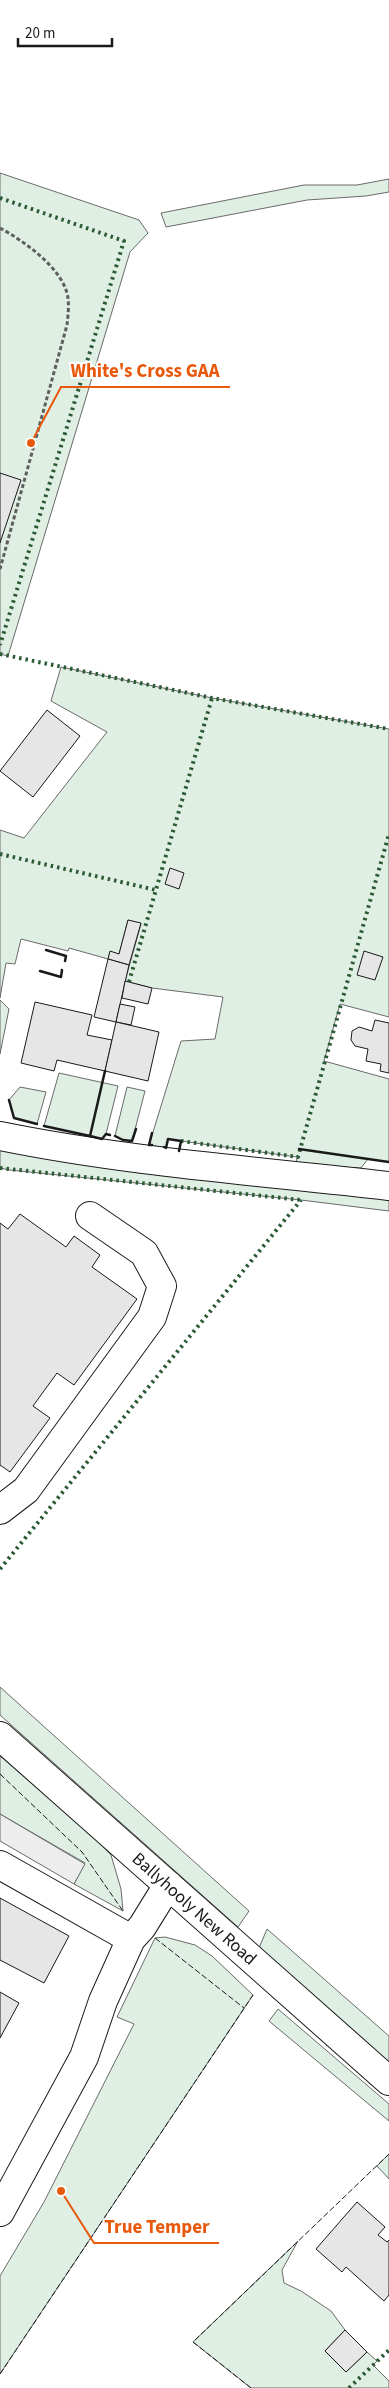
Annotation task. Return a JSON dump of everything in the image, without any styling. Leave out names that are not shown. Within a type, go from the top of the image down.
[{"type":"main road","points":[[0,1136],[45,1145],[389,1186]]},
{"type":"main road","points":[[0,1510],[26,1490],[152,1318],[162,1286],[144,1253],[90,1216]]},
{"type":"main road","name":"Ballyhooly New Road","points":[[0,1736],[389,2081]]},
{"type":"main road","points":[[0,1865],[131,1939]]},
{"type":"main road","points":[[0,2212],[84,2057],[102,2001],[131,1939],[142,1927],[168,1885]]},
{"type":"path","points":[[0,228],[34,250],[60,277],[68,297],[67,325],[0,569]]},
{"type":"green space","points":[[0,173],[139,220],[148,233],[130,252],[8,656],[0,654]]},
{"type":"green space","points":[[389,179],[389,192],[366,196],[307,200],[166,227],[161,213],[304,185],[357,185]]},
{"type":"green space","points":[[61,667],[212,698],[389,729],[389,1017],[340,1004],[324,1061],[389,1079],[389,1162],[368,1159],[361,1168],[296,1165],[297,1157],[168,1139],[166,1148],[149,1145],[181,1041],[215,1039],[223,997],[152,988],[125,981],[141,924],[128,920],[119,954],[110,952],[108,959],[69,948],[68,951],[21,939],[15,964],[6,963],[0,998],[0,830],[24,838],[107,732],[51,701]]},
{"type":"green space","points":[[0,1000],[9,1009],[0,1054]]},
{"type":"green space","points":[[59,1073],[118,1086],[106,1134],[102,1139],[44,1126]]},
{"type":"green space","points":[[20,1087],[46,1092],[37,1124],[14,1118],[9,1100]]},
{"type":"green space","points":[[127,1087],[145,1091],[132,1141],[123,1140],[115,1136]]},
{"type":"green space","points":[[0,1149],[389,1196],[389,1211],[10,1170],[0,1168]]},
{"type":"green space","points":[[0,1687],[249,1911],[238,1927],[0,1715]]},
{"type":"green space","points":[[0,1756],[92,1835],[111,1855],[121,1889],[123,1911],[74,1884],[85,1863],[0,1814]]},
{"type":"green space","points":[[267,1929],[389,2036],[389,2062],[259,1948]]},
{"type":"green space","points":[[165,1937],[195,1945],[212,1956],[253,1995],[0,2374],[0,2276],[44,2202],[134,2024],[117,2017],[155,1938]]},
{"type":"green space","points":[[278,2009],[389,2104],[389,2121],[269,2021]]},
{"type":"green space","points":[[389,2154],[389,2179],[377,2166]]},
{"type":"green space","points":[[298,2241],[282,2270],[284,2283],[301,2291],[331,2311],[345,2330],[325,2351],[346,2372],[367,2352],[377,2361],[373,2365],[389,2381],[389,2388],[251,2388],[193,2342]]},
{"type":"shaded area","points":[[0,1814],[85,1864],[74,1884],[0,1841]]},
{"type":"building","points":[[0,473],[21,480],[0,543]]},
{"type":"building","points":[[47,710],[80,736],[33,797],[0,771]]},
{"type":"building","points":[[170,868],[184,873],[179,889],[165,884]]},
{"type":"building","points":[[128,920],[141,923],[129,965],[108,959],[110,951],[119,954]]},
{"type":"building","points":[[364,951],[383,957],[375,980],[357,975]]},
{"type":"building","points":[[108,959],[129,965],[116,1022],[94,1017]]},
{"type":"building","points":[[125,981],[152,988],[148,1004],[122,998]]},
{"type":"building","points":[[35,1002],[92,1015],[87,1035],[112,1040],[105,1071],[57,1060],[54,1071],[21,1063]]},
{"type":"building","points":[[120,1004],[135,1007],[131,1025],[116,1022]]},
{"type":"building","points":[[375,1020],[389,1023],[389,1073],[380,1071],[381,1064],[366,1061],[368,1049],[355,1046],[351,1040],[352,1031],[359,1027],[372,1031]]},
{"type":"building","points":[[116,1022],[159,1032],[148,1081],[105,1071]]},
{"type":"building","points":[[20,1214],[66,1247],[74,1236],[100,1255],[92,1267],[137,1299],[74,1385],[57,1373],[33,1406],[50,1418],[10,1472],[0,1465],[0,1223],[8,1229]]},
{"type":"building","points":[[0,1898],[69,1936],[44,1983],[0,1960]]},
{"type":"building","points":[[0,1992],[19,2003],[0,2038]]},
{"type":"building","points":[[357,2202],[385,2227],[378,2235],[387,2242],[389,2240],[389,2295],[384,2301],[346,2267],[342,2272],[316,2249]]},
{"type":"building","points":[[345,2330],[367,2352],[346,2372],[325,2351]]},
{"type":"hedge","points":[[0,198],[124,241],[0,645]]},
{"type":"hedge","points":[[0,654],[212,698],[389,729]]},
{"type":"hedge","points":[[129,982],[212,698]]},
{"type":"hedge","points":[[181,1141],[298,1157],[389,834]]},
{"type":"hedge","points":[[0,854],[156,890]]},
{"type":"hedge","points":[[0,1168],[301,1200]]},
{"type":"hedge","points":[[0,1569],[301,1200]]},
{"type":"hedge","points":[[349,2388],[389,2350]]},
{"type":"fence","points":[[0,1774],[82,1852],[123,1911]]},
{"type":"fence","points":[[155,1938],[244,2008]]},
{"type":"fence","points":[[0,2374],[253,1995]]},
{"type":"fence","points":[[251,2388],[193,2342],[389,2154]]},
{"type":"wall","points":[[46,950],[66,956],[65,961]]},
{"type":"wall","points":[[40,971],[61,977],[62,970]]},
{"type":"wall","points":[[105,1071],[90,1136],[102,1139],[106,1134],[110,1135]]},
{"type":"wall","points":[[9,1100],[14,1118],[37,1124]]},
{"type":"wall","points":[[44,1126],[90,1136]]},
{"type":"wall","points":[[115,1136],[123,1140],[132,1141],[136,1129]]},
{"type":"wall","points":[[152,1133],[149,1145],[152,1145]]},
{"type":"wall","points":[[164,1147],[166,1148],[168,1139],[181,1141],[179,1151]]},
{"type":"wall","points":[[299,1149],[389,1162]]},
{"type":"place","name":"White's Cross GAA","points":[[31,443]]},
{"type":"place","name":"True Temper","points":[[61,2191]]}]
